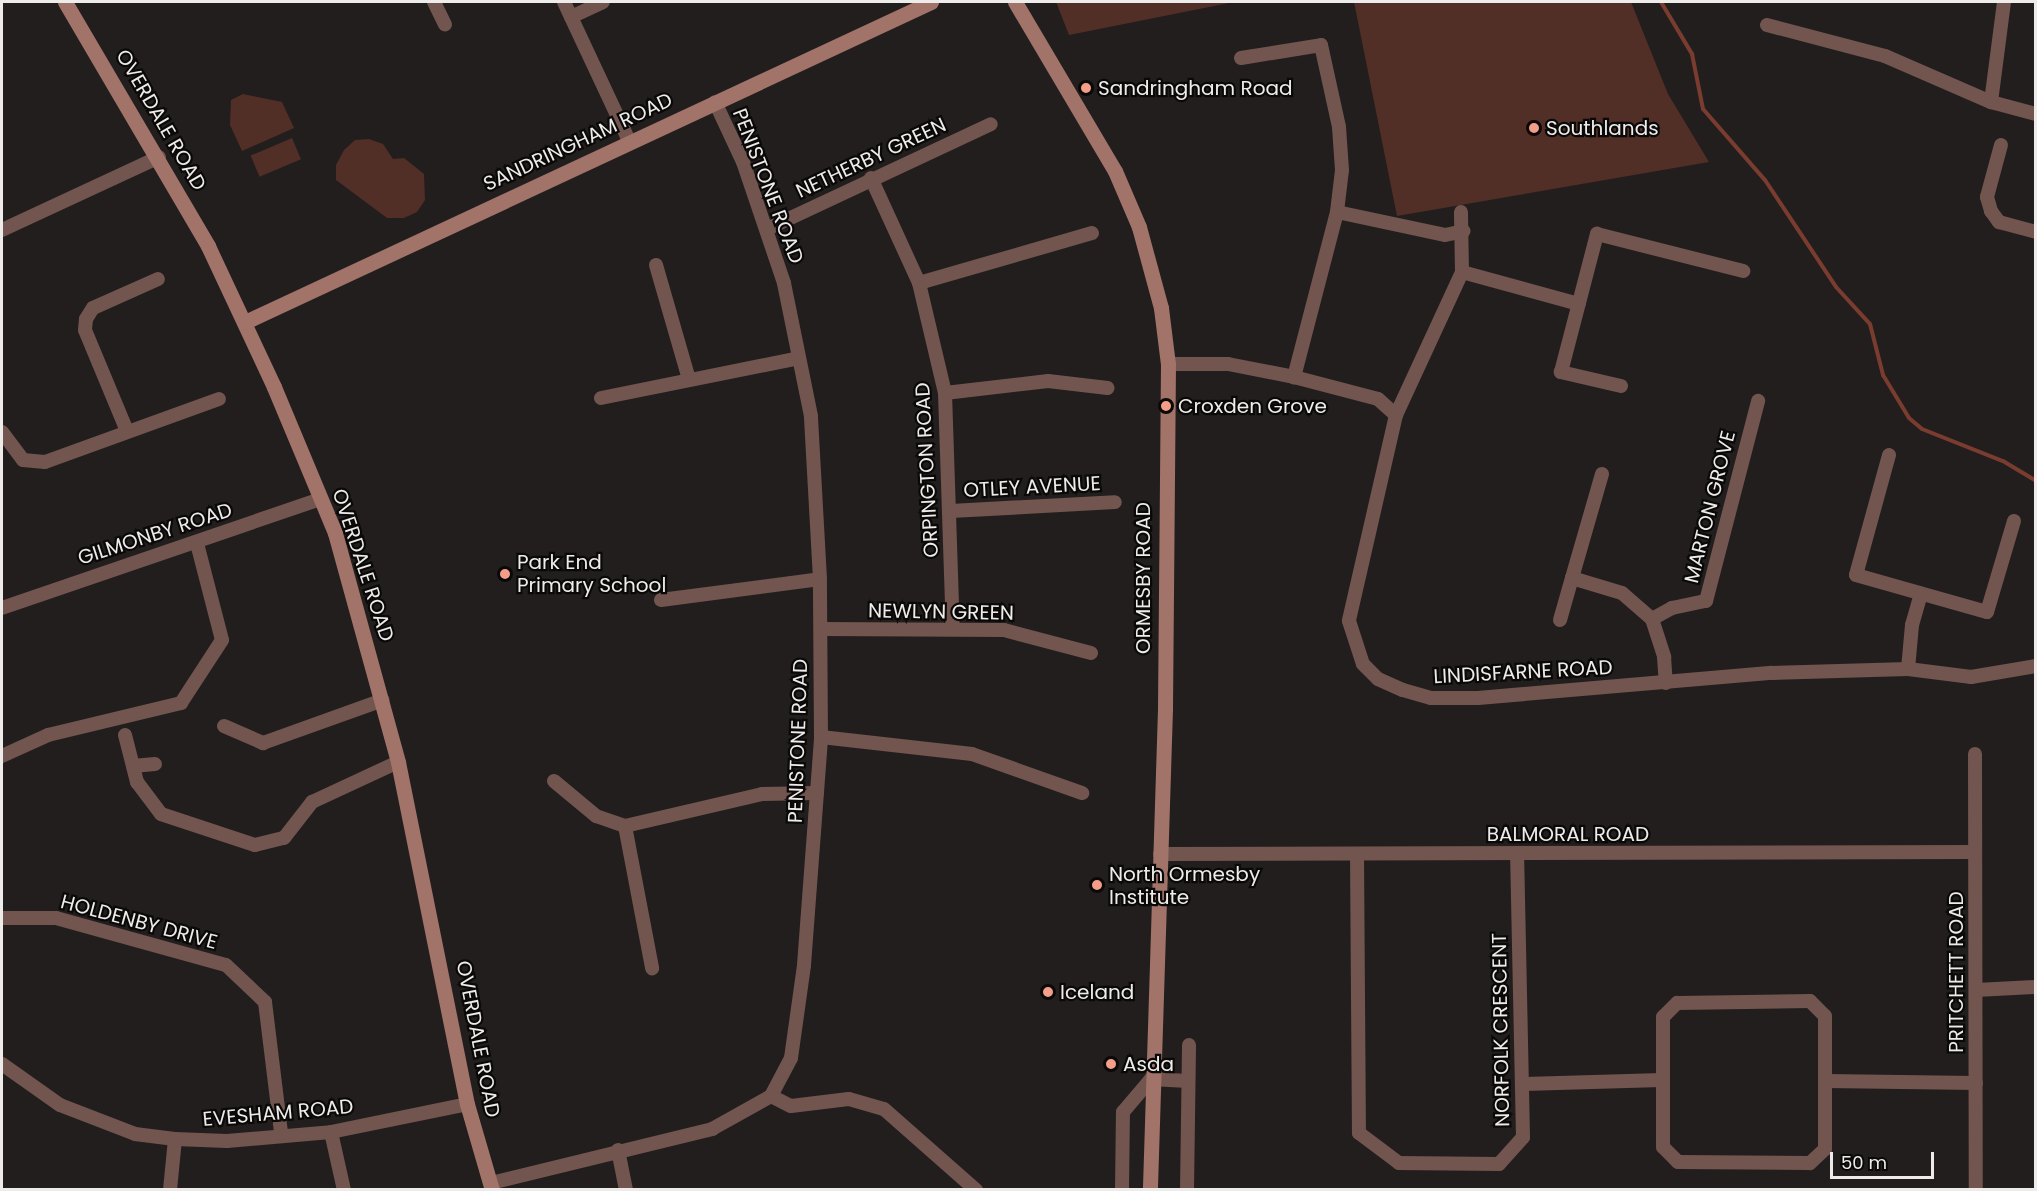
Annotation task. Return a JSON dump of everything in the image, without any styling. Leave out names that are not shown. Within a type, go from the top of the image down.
[{"type":"street","name":"OVERDALE ROAD","points":[[65,2],[159,157],[245,322],[321,498],[383,700],[398,762],[467,1104],[492,1186]]},
{"type":"street","points":[[434,2],[445,24]]},
{"type":"street","points":[[564,2],[629,141]]},
{"type":"street","points":[[571,17],[603,2]]},
{"type":"street","name":"SANDRINGHAM ROAD","points":[[245,322],[931,2]]},
{"type":"street","name":"ORMESBY ROAD","points":[[1015,2],[1115,171],[1139,227],[1161,308],[1168,364],[1160,854],[1151,1079],[1150,1190]]},
{"type":"street","points":[[1991,102],[2004,2]]},
{"type":"street","points":[[1767,25],[1885,56],[1991,102],[2036,114]]},
{"type":"street","points":[[1241,58],[1321,45],[1339,127],[1342,170],[1337,212],[1293,377]]},
{"type":"street","name":"PENISTONE ROAD","points":[[715,102],[767,228],[811,416],[822,629],[821,737],[791,1058],[771,1096]]},
{"type":"street","name":"NETHERBY GREEN","points":[[767,228],[991,124]]},
{"type":"street","points":[[2001,145],[1987,196],[1991,210],[1999,222],[2036,232]]},
{"type":"street","points":[[2,230],[159,157]]},
{"type":"street","name":"ORPINGTON ROAD","points":[[871,178],[920,283],[945,393],[951,511],[953,628]]},
{"type":"street","points":[[1337,212],[1445,236],[1464,231]]},
{"type":"street","points":[[1461,212],[1464,231],[1462,272],[1579,304]]},
{"type":"street","points":[[920,283],[1092,233]]},
{"type":"street","points":[[1621,386],[1561,372],[1598,234],[1743,271]]},
{"type":"street","points":[[656,265],[689,379]]},
{"type":"street","name":"LINDISFARNE ROAD","points":[[1462,272],[1396,415],[1389,456],[1349,621],[1363,664],[1378,679],[1431,698],[1908,669],[1971,677],[2036,666]]},
{"type":"street","points":[[127,430],[85,330],[86,319],[93,308],[158,279]]},
{"type":"street","points":[[601,398],[799,358]]},
{"type":"street","points":[[1168,364],[1228,364],[1293,377],[1378,399],[1396,415]]},
{"type":"street","points":[[945,393],[1048,381],[1108,388]]},
{"type":"street","points":[[2,432],[23,460],[45,462],[127,430],[219,399]]},
{"type":"street","name":"MARTON GROVE","points":[[1652,619],[1672,608],[1706,602],[1758,401]]},
{"type":"street","points":[[1889,455],[1856,574],[1987,612],[2014,521]]},
{"type":"street","points":[[1560,620],[1602,474]]},
{"type":"street","name":"GILMONBY ROAD","points":[[2,608],[66,582],[197,543],[321,498]]},
{"type":"street","name":"OTLEY AVENUE","points":[[951,511],[1115,502]]},
{"type":"street","points":[[2,756],[48,735],[181,703],[222,640],[197,543]]},
{"type":"street","points":[[1572,578],[1622,593],[1652,619],[1664,657],[1666,683]]},
{"type":"street","points":[[661,600],[820,579]]},
{"type":"street","points":[[1908,669],[1912,625],[1921,594]]},
{"type":"street","name":"NEWLYN GREEN","points":[[822,629],[953,628],[1029,634],[1092,653]]},
{"type":"street","points":[[224,726],[263,743],[383,700]]},
{"type":"street","points":[[125,735],[137,782],[161,814],[255,845],[284,838],[312,802],[398,762]]},
{"type":"street","points":[[821,737],[972,754],[1082,793]]},
{"type":"street","name":"PRITCHETT ROAD","points":[[1975,754],[1976,1190]]},
{"type":"street","points":[[133,766],[155,764]]},
{"type":"street","points":[[554,781],[596,816],[625,826],[762,794],[817,793]]},
{"type":"street","points":[[625,826],[652,968]]},
{"type":"street","name":"BALMORAL ROAD","points":[[1160,854],[1975,852]]},
{"type":"street","name":"NORFOLK CRESCENT","points":[[1357,854],[1359,1133],[1399,1163],[1499,1164],[1523,1137],[1517,854]]},
{"type":"street","name":"HOLDENBY DRIVE","points":[[2,918],[56,918],[226,965],[265,1002],[281,1133]]},
{"type":"street","points":[[1976,990],[2036,987]]},
{"type":"street","points":[[1810,1001],[1826,1016],[1825,1149],[1810,1163],[1678,1162],[1663,1147],[1662,1080],[1663,1017],[1677,1003],[1810,1001]]},
{"type":"street","points":[[1187,1190],[1189,1045]]},
{"type":"street","name":"EVESHAM ROAD","points":[[2,1064],[60,1105],[135,1134],[175,1139],[227,1141],[281,1133],[331,1132],[467,1104]]},
{"type":"street","points":[[1122,1190],[1123,1112],[1151,1079],[1188,1081]]},
{"type":"street","points":[[1522,1084],[1662,1080]]},
{"type":"street","points":[[1826,1081],[1976,1083]]},
{"type":"street","points":[[492,1186],[618,1150],[712,1129],[771,1096],[791,1106],[849,1098],[884,1109],[976,1190]]},
{"type":"street","points":[[331,1132],[344,1190]]},
{"type":"street","points":[[170,1190],[175,1139]]},
{"type":"street","points":[[618,1150],[626,1190]]},
{"type":"shaded area","points":[[1056,2],[1234,2],[1069,35]]},
{"type":"shaded area","name":"Southlands","points":[[1354,2],[1631,2],[1668,94],[1709,162],[1397,216]]},
{"type":"shaded area","points":[[243,94],[282,102],[294,128],[242,151],[230,125],[231,100]]},
{"type":"shaded area","points":[[292,138],[301,159],[260,177],[251,156]]},
{"type":"shaded area","points":[[369,139],[383,144],[393,159],[404,158],[424,174],[425,200],[417,212],[404,218],[387,218],[336,180],[336,165],[344,150],[355,140]]},
{"type":"waterway","points":[[1661,2],[1692,54],[1703,109],[1765,180],[1836,287],[1870,324],[1883,375],[1909,418],[1922,429],[2003,461],[2036,481]]},
{"type":"place","name":"Sandringham Road","points":[[1086,88]]},
{"type":"place","name":"Southlands","points":[[1534,128]]},
{"type":"place","name":"Croxden Grove","points":[[1166,406]]},
{"type":"place","name":"Park End Primary School","points":[[505,574]]},
{"type":"place","name":"North Ormesby Institute","points":[[1097,885]]},
{"type":"place","name":"Iceland","points":[[1048,992]]},
{"type":"place","name":"Asda","points":[[1111,1064]]}]
